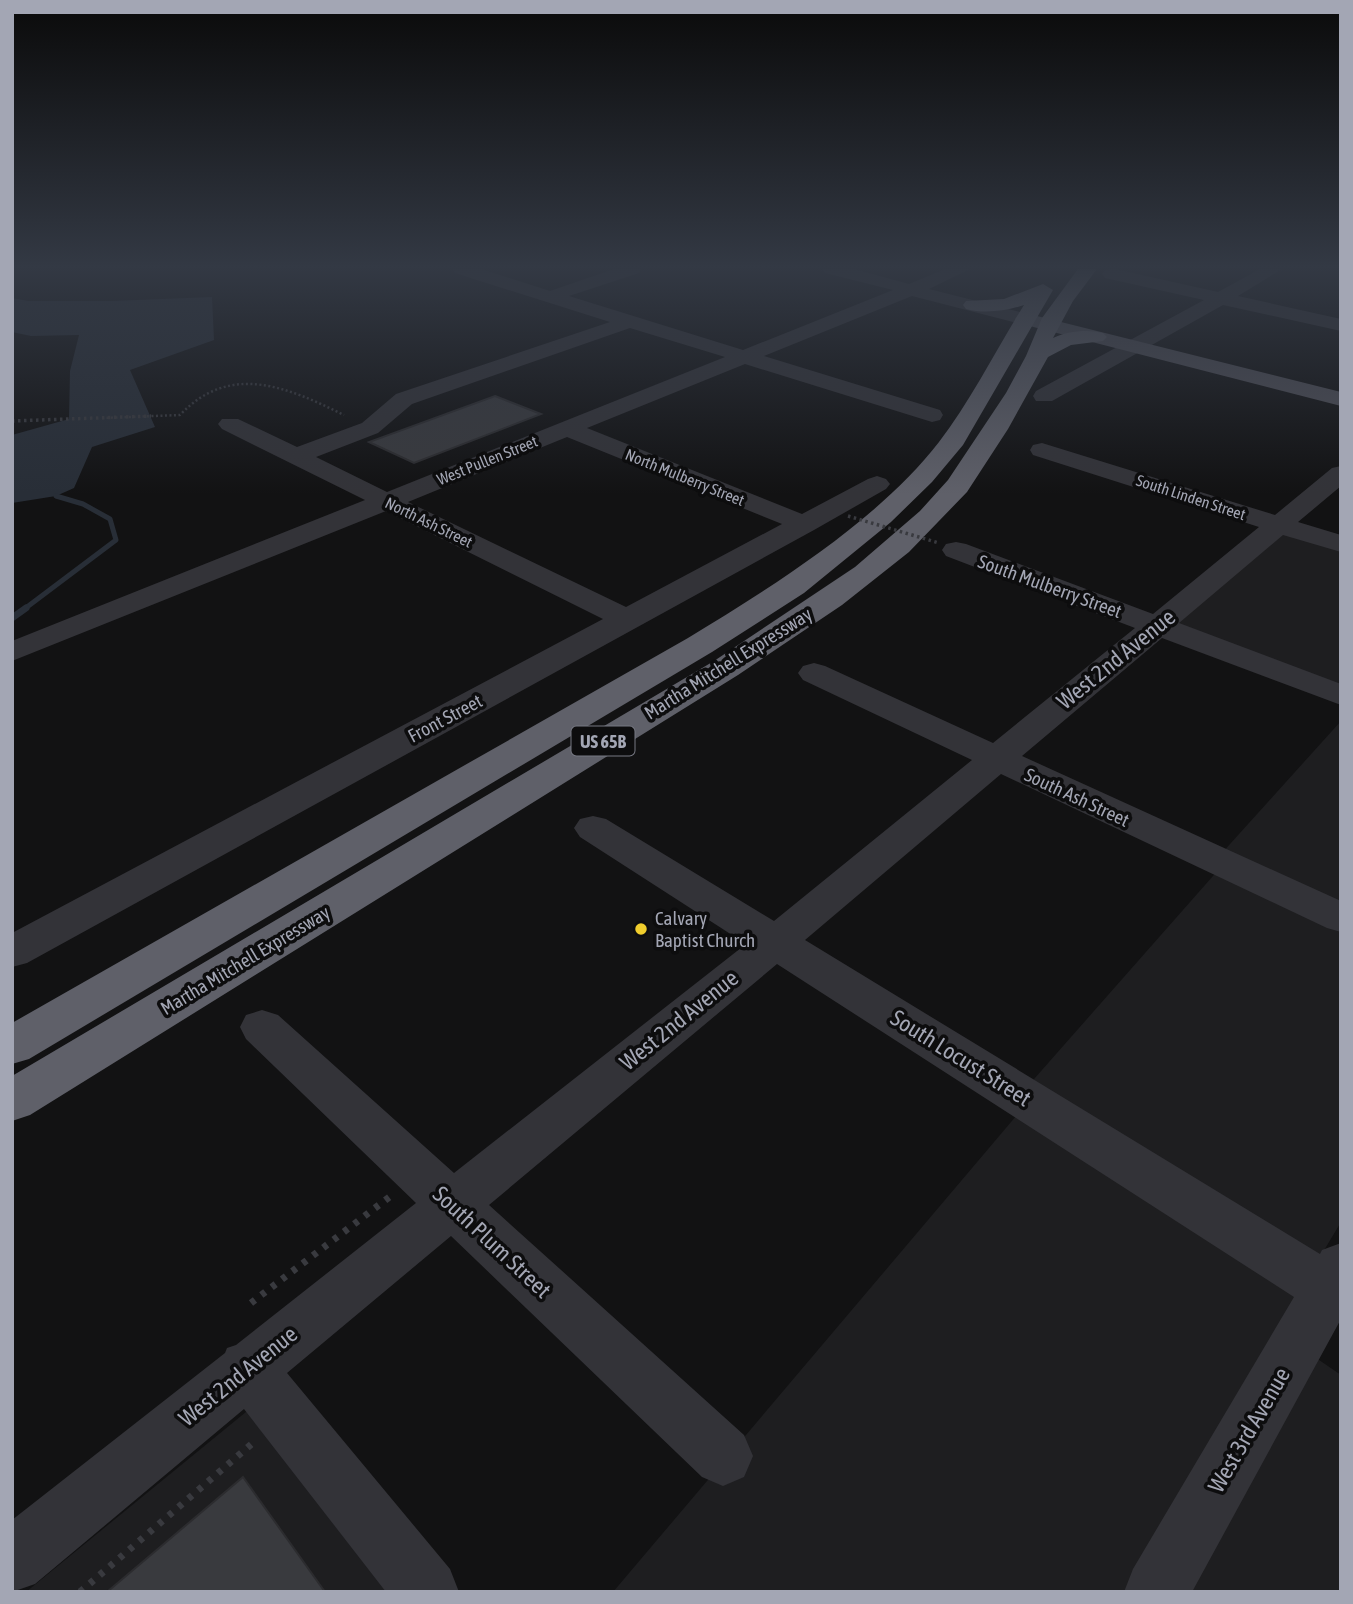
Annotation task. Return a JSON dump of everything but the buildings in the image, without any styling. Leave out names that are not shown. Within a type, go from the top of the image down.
[{"type":"highway","name":"Martha Mitchell Expressway","points":[[12,1046],[688,652],[793,587],[881,516],[938,459],[1020,344]]},
{"type":"highway","name":"Martha Mitchell Expressway","points":[[12,1101],[726,668],[857,579],[925,519],[980,456],[1028,344]]},
{"type":"main road","points":[[1122,344],[1341,399]]},
{"type":"street","points":[[296,456],[370,428],[404,399],[564,344]]},
{"type":"street","points":[[704,344],[932,415]]},
{"type":"street","name":"West Pullen Street","points":[[12,652],[778,344]]},
{"type":"street","points":[[1044,396],[1140,344]]},
{"type":"street","name":"North Ash Street","points":[[230,424],[628,620]]},
{"type":"street","name":"North Mulberry Street","points":[[566,428],[805,524]]},
{"type":"street","name":"South Linden Street","points":[[1042,450],[1341,544]]},
{"type":"street","name":"West 2nd Avenue","points":[[12,1561],[450,1203],[776,942],[1341,473]]},
{"type":"street","name":"Front Street","points":[[12,951],[877,484]]},
{"type":"street","name":"South Mulberry Street","points":[[948,547],[1341,695]]},
{"type":"street","name":"South Ash Street","points":[[814,673],[1341,918]]},
{"type":"street","name":"South Locust Street","points":[[593,828],[776,942],[1335,1278]]},
{"type":"street","name":"South Plum Street","points":[[262,1027],[723,1456]]},
{"type":"street","name":"West 3rd Avenue","points":[[1156,1592],[1335,1278]]},
{"type":"street","points":[[247,1368],[427,1592]]},
{"type":"path","points":[[12,421],[180,415],[191,399],[219,387],[254,382],[290,390],[370,428]]},
{"type":"path","points":[[848,516],[948,547]]},
{"type":"path","points":[[251,1303],[398,1190]]},
{"type":"path","points":[[80,1592],[260,1436]]},
{"type":"shaded area","points":[[77,344],[203,344],[130,370],[155,427],[92,447],[74,488],[56,496],[12,503],[12,435],[69,419],[70,371]]},
{"type":"shaded area","points":[[1284,531],[1341,549],[1341,688],[1175,624]]},
{"type":"shaded area","points":[[1341,721],[1341,909],[1221,854]]},
{"type":"shaded area","points":[[1220,868],[1341,925],[1341,1222],[1314,1267],[1027,1087]]},
{"type":"shaded area","points":[[1022,1109],[1307,1287],[1284,1336],[1341,1375],[1341,1592],[613,1592]]},
{"type":"shaded area","points":[[252,1407],[400,1592],[26,1592]]},
{"type":"waterway","points":[[23,610],[116,540],[110,519],[83,504],[56,496]]},
{"type":"waterway","points":[[12,618],[26,608]]},
{"type":"place","name":"Calvary Baptist Church","points":[[641,929]]}]
